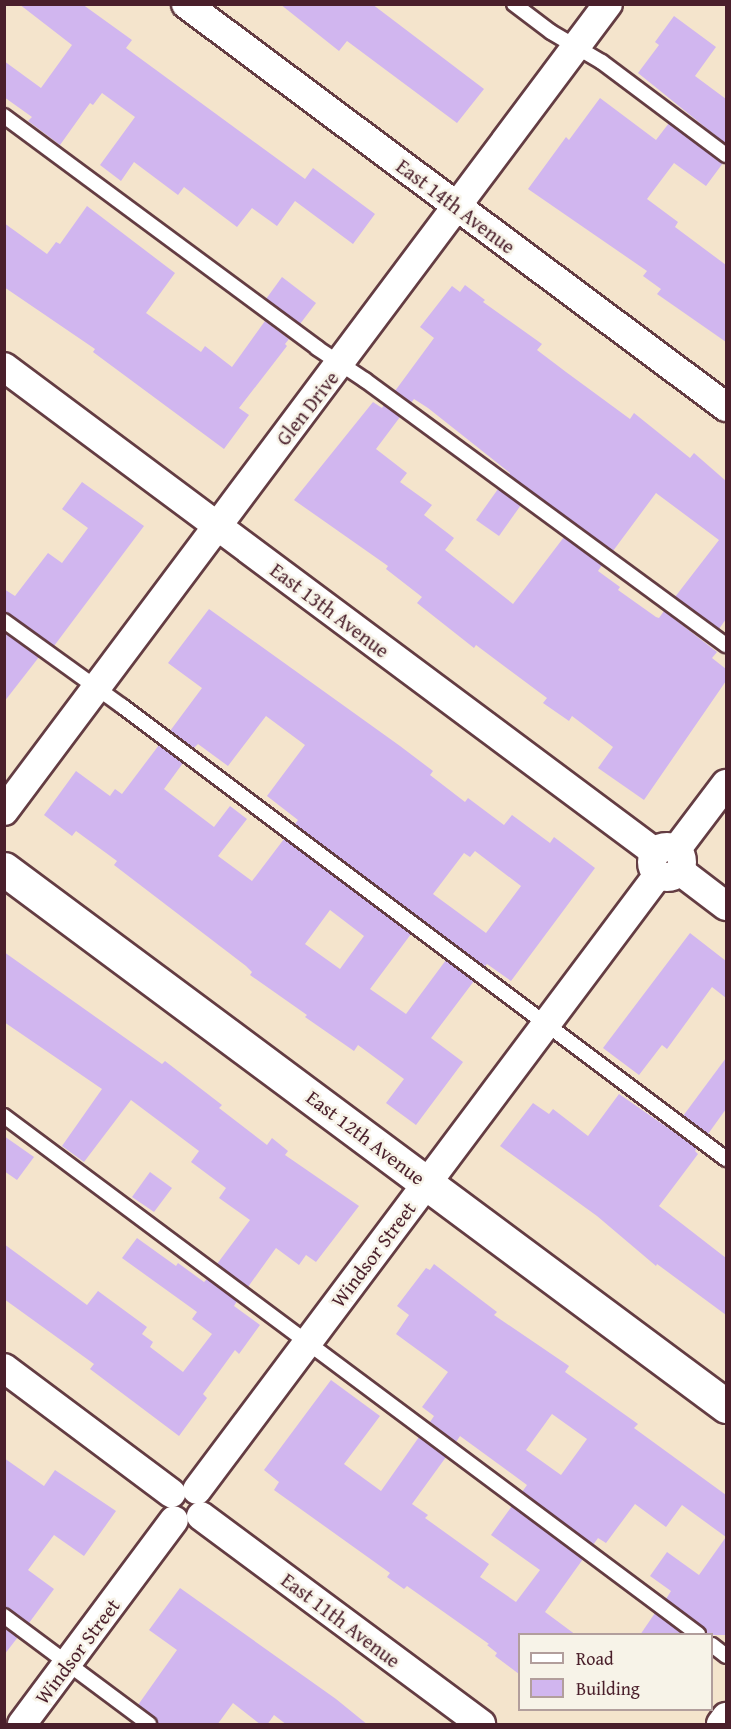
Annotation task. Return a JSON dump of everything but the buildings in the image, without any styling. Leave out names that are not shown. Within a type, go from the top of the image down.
[{"type":"street","name":"East 14th Avenue","points":[[186,4],[726,407]]},
{"type":"street","name":"Glen Drive","points":[[4,811],[341,364],[608,4]]},
{"type":"street","name":"East 13th Avenue","points":[[4,367],[726,906]]},
{"type":"street","name":"Windsor Street","points":[[22,1725],[726,784]]},
{"type":"street","name":"East 12th Avenue","points":[[4,869],[726,1406]]},
{"type":"street","name":"East 11th Avenue","points":[[4,1368],[481,1725]]},
{"type":"street","points":[[721,1725],[726,1717]]},
{"type":"lane","points":[[514,4],[551,32],[602,62],[726,155]]},
{"type":"lane","points":[[4,116],[726,645]]},
{"type":"lane","points":[[4,621],[97,688],[726,1160]]},
{"type":"lane","points":[[4,1116],[695,1633]]},
{"type":"lane","points":[[4,1616],[149,1725]]},
{"type":"lane","points":[[713,1646],[726,1656]]}]
